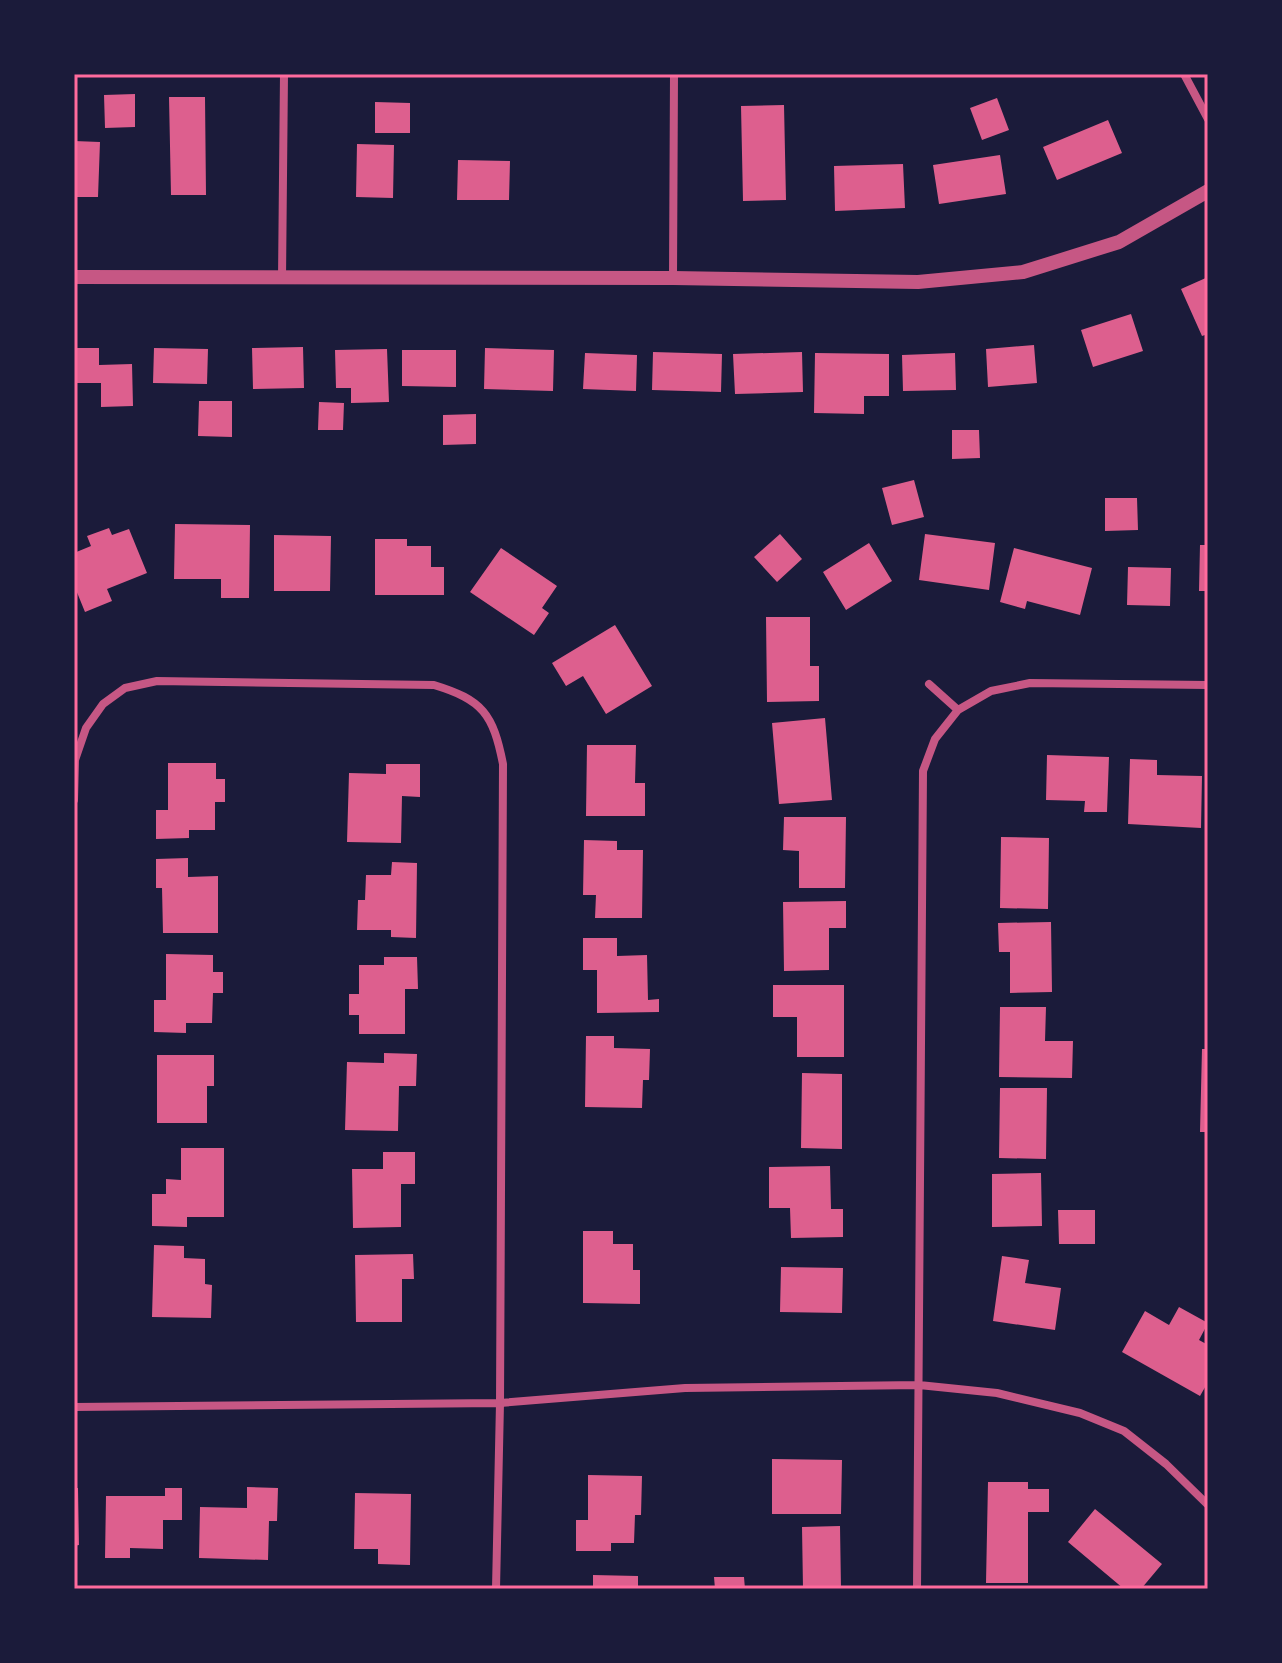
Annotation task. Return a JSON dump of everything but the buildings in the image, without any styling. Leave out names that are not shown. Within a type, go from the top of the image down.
[{"type":"street","points":[[282,279],[284,74]]},
{"type":"street","points":[[673,278],[674,74]]},
{"type":"street","points":[[1184,74],[1208,119]]},
{"type":"street","points":[[74,277],[673,278],[918,282],[1023,272],[1119,242],[1208,191]]},
{"type":"street","points":[[74,800],[75,760],[86,728],[103,704],[125,688],[157,681],[434,685],[460,693],[483,709],[496,731],[503,764],[500,1403],[496,1589]]},
{"type":"street","points":[[917,1589],[923,771],[935,739],[958,710],[991,691],[1030,683],[1208,685]]},
{"type":"street","points":[[929,684],[958,710]]},
{"type":"street","points":[[74,1407],[500,1403],[700,1388],[919,1385],[997,1393],[1080,1413],[1124,1431],[1166,1464],[1208,1505]]}]
